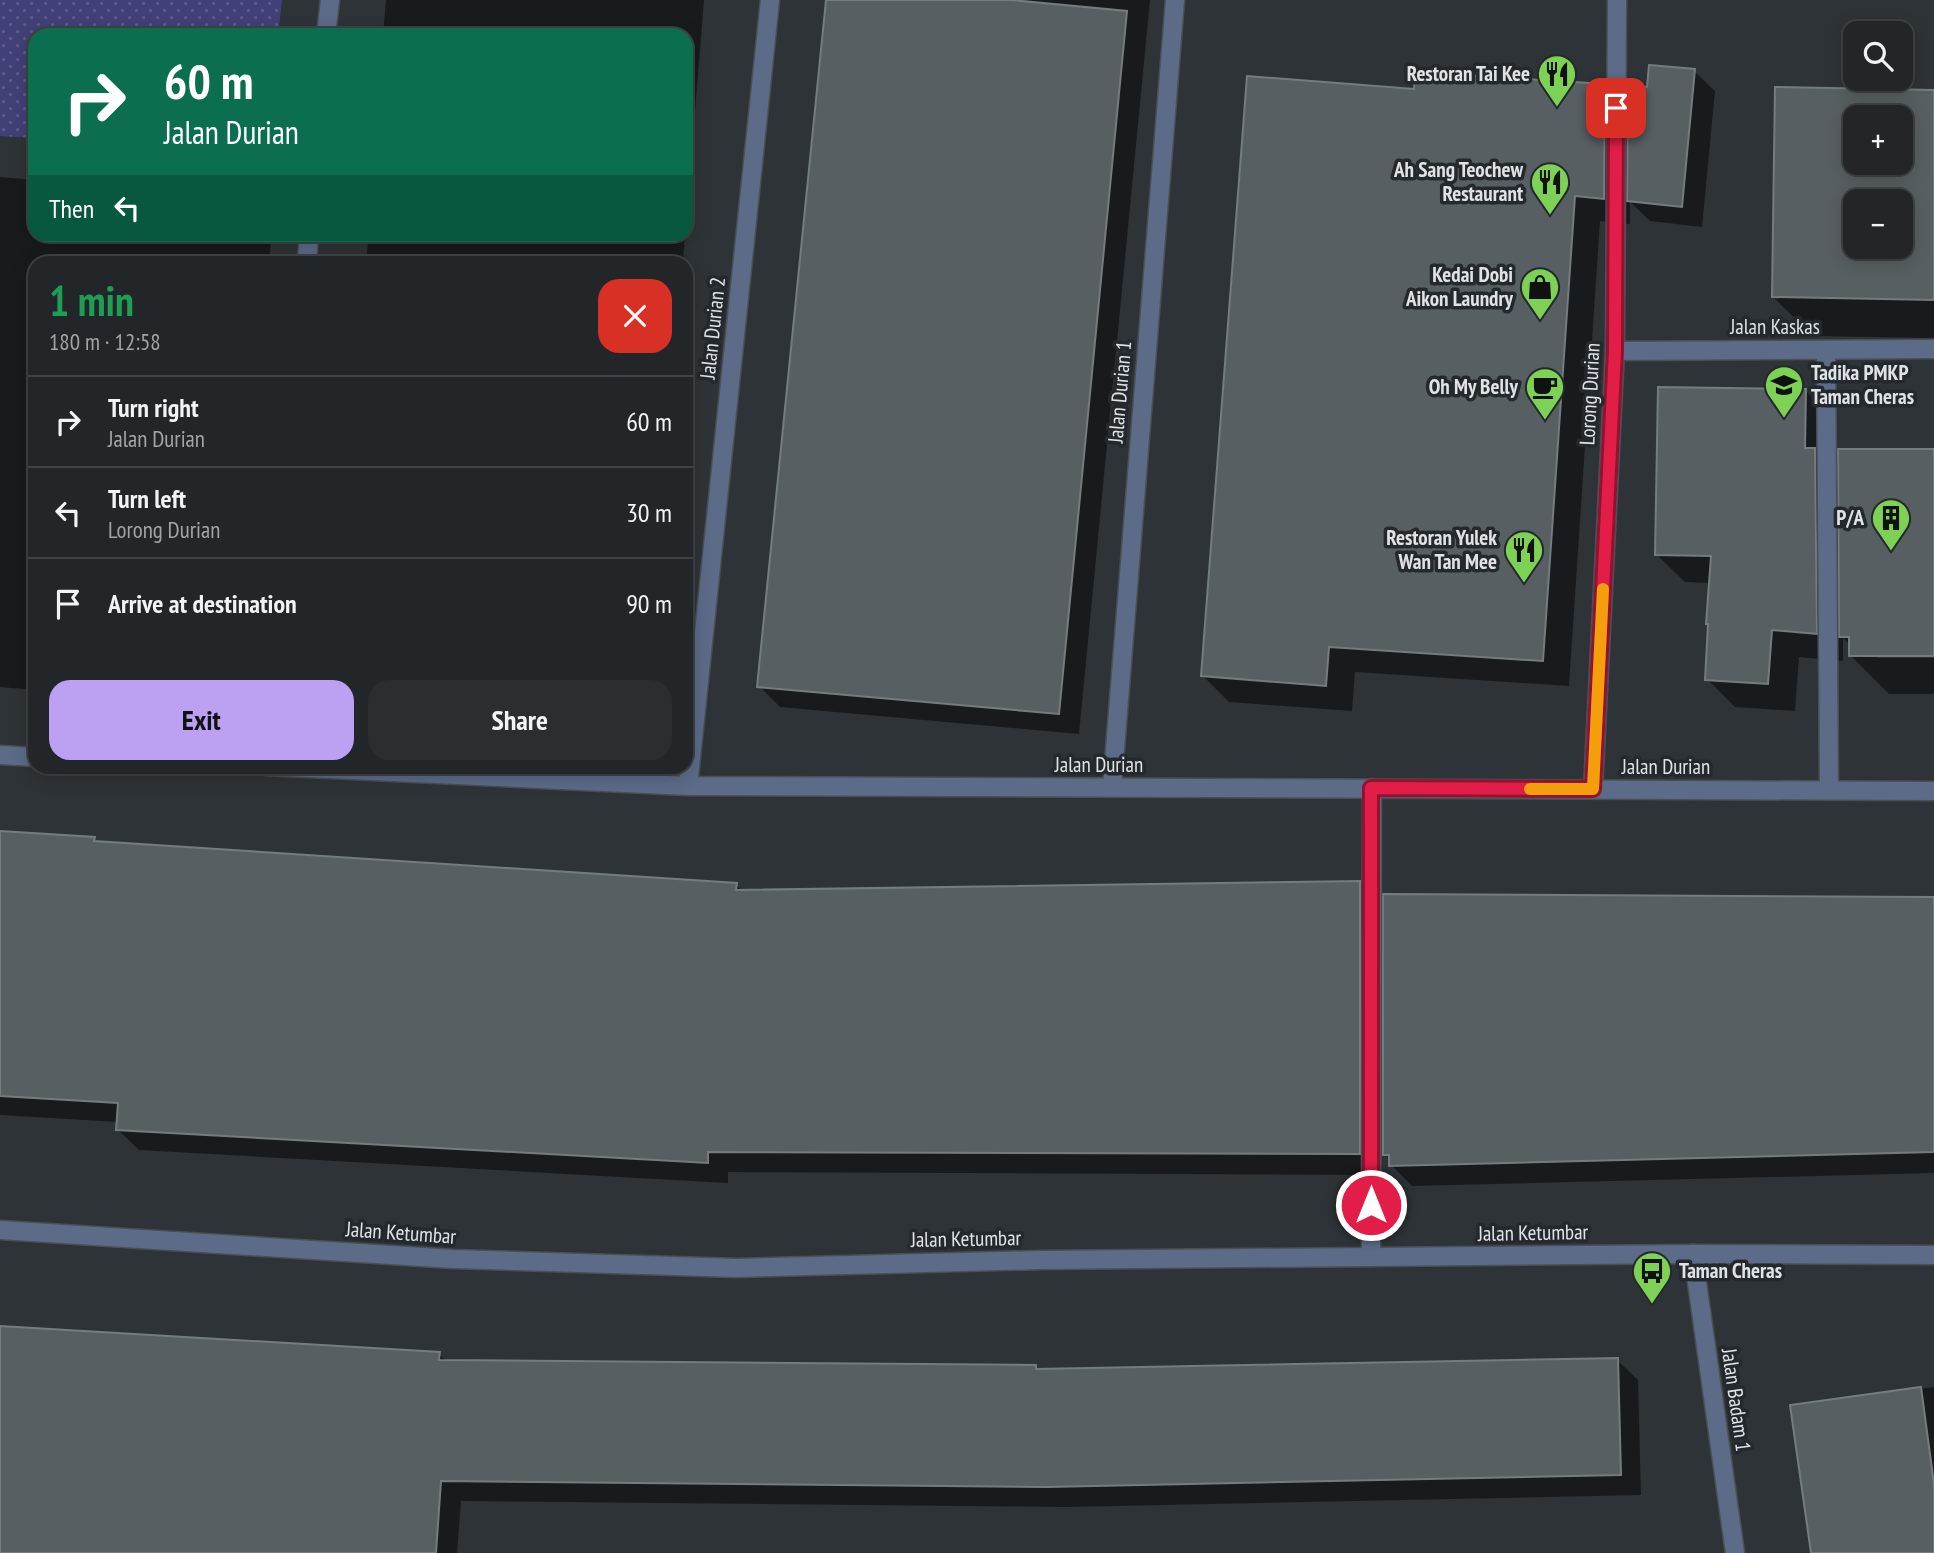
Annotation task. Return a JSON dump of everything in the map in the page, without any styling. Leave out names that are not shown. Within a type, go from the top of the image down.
[{"type":"street","points":[[327,28],[330,0]]},
{"type":"street","name":"Jalan Durian 2","points":[[693,738],[770,0]]},
{"type":"street","name":"Jalan Durian 1","points":[[1112,787],[1175,0]]},
{"type":"street","name":"Lorong Durian","points":[[1593,789],[1615,351],[1617,0]]},
{"type":"street","name":"Jalan Kaskas","points":[[1615,351],[1934,349]]},
{"type":"street","points":[[1826,350],[1829,790]]},
{"type":"street","points":[[0,755],[28,757]]},
{"type":"street","name":"Jalan Durian","points":[[424,774],[688,786],[1934,791]]},
{"type":"street","name":"Jalan Durian 2","points":[[688,786],[689,774]]},
{"type":"street","points":[[1371,788],[1371,1257]]},
{"type":"street","name":"Jalan Ketumbar","points":[[0,1230],[453,1259],[737,1268],[1041,1260],[1693,1254],[1934,1255]]},
{"type":"street","name":"Jalan Badam 1","points":[[1693,1254],[1735,1553]]},
{"type":"shaded area","points":[[0,0],[282,0],[279,28],[28,28],[28,138],[0,136]]},
{"type":"building","points":[[826,0],[1012,0],[1127,11],[1059,714],[757,687]]},
{"type":"building","points":[[1649,65],[1695,69],[1682,207],[1627,201],[1628,86],[1647,87]]},
{"type":"building","points":[[1415,72],[1605,84],[1604,199],[1575,196],[1543,661],[1329,647],[1326,686],[1201,676],[1247,76],[1414,89]]},
{"type":"building","points":[[1775,87],[1843,88],[1843,91],[1934,90],[1934,300],[1772,297]]},
{"type":"building","points":[[1658,387],[1806,389],[1805,448],[1815,448],[1817,634],[1772,630],[1768,684],[1705,680],[1711,556],[1655,555]]},
{"type":"building","name":"P/A","points":[[1838,449],[1934,449],[1934,656],[1849,656],[1849,637],[1839,637]]},
{"type":"building","points":[[0,831],[95,837],[94,841],[737,883],[736,890],[1360,881],[1360,1154],[708,1152],[708,1163],[116,1130],[118,1103],[0,1096]]},
{"type":"building","points":[[1383,894],[1934,897],[1934,1152],[1389,1166],[1389,1155],[1383,1155]]},
{"type":"building","points":[[0,1326],[440,1352],[439,1360],[1036,1365],[1036,1369],[1618,1358],[1621,1475],[1047,1487],[441,1481],[436,1553],[0,1553]]},
{"type":"building","points":[[1921,1387],[1934,1484],[1934,1553],[1811,1553],[1790,1405]]},
{"type":"slow traffic","points":[[1530,789],[1593,789],[1603,589]]},
{"type":"place","name":"Restoran Tai Kee","points":[[1557,108]]},
{"type":"place","name":"Ah Sang Teochew Restaurant","points":[[1550,216]]},
{"type":"place","name":"Kedai Dobi Aikon Laundry","points":[[1540,321]]},
{"type":"place","name":"Tadika PMKP Taman Cheras","points":[[1784,419]]},
{"type":"place","name":"Oh My Belly","points":[[1545,421]]},
{"type":"place","name":"P/A","points":[[1891,552]]},
{"type":"place","name":"Restoran Yulek Wan Tan Mee","points":[[1524,584]]},
{"type":"place","name":"Taman Cheras","points":[[1652,1305]]},
{"type":"route","points":[[1371,1205],[1371,788],[1593,789],[1615,351],[1616,108]]}]
